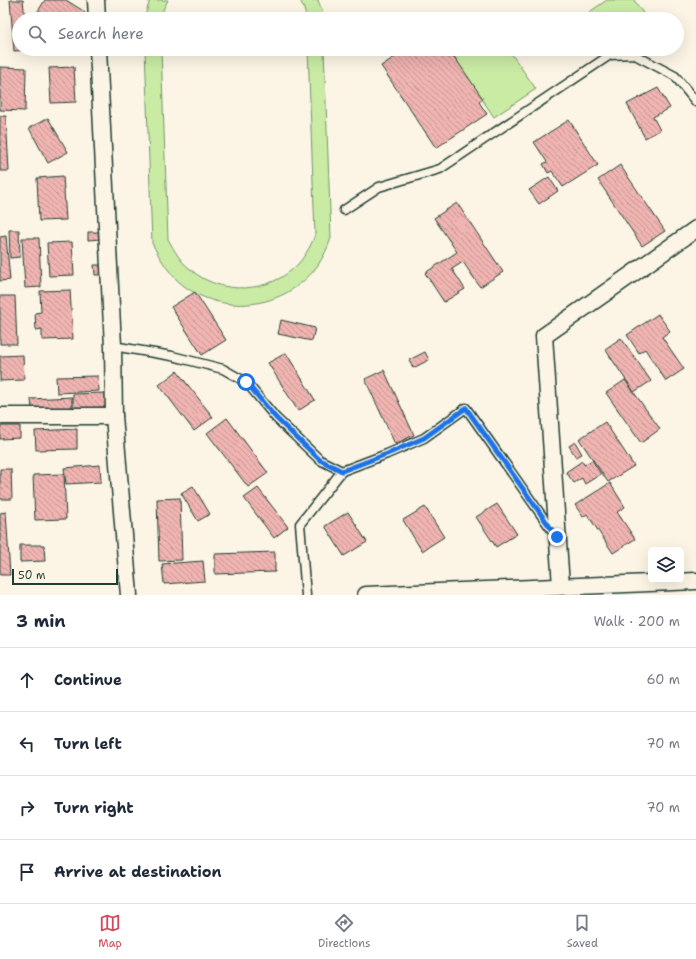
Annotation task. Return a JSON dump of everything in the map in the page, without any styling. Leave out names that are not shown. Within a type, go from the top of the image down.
[{"type":"street","points":[[96,0],[97,12]]},
{"type":"street","points":[[98,56],[113,346],[114,416],[129,595]]},
{"type":"street","points":[[561,586],[544,336],[696,229]]},
{"type":"street","points":[[0,416],[114,416]]},
{"type":"street","points":[[366,595],[696,581]]},
{"type":"lane","points":[[344,210],[379,187],[440,169],[609,56]]},
{"type":"lane","points":[[637,56],[675,76],[696,102]]},
{"type":"lane","points":[[113,346],[172,356],[223,369],[246,382],[276,418],[320,460],[342,471]]},
{"type":"lane","points":[[306,595],[300,524],[342,471],[424,438],[466,408],[557,537]]},
{"type":"green space","points":[[150,0],[168,0],[163,12],[146,12]]},
{"type":"green space","points":[[300,0],[318,0],[322,12],[305,12]]},
{"type":"green space","points":[[607,0],[634,0],[642,12],[589,12]]},
{"type":"green space","points":[[145,56],[161,56],[168,239],[183,262],[202,278],[216,284],[245,288],[259,286],[274,281],[287,274],[298,264],[310,246],[315,235],[308,56],[324,56],[331,238],[326,252],[318,265],[304,280],[288,292],[270,300],[251,304],[232,304],[213,300],[194,293],[178,281],[160,258],[152,243]]},
{"type":"green space","points":[[453,56],[513,56],[536,89],[494,117]]},
{"type":"building","points":[[10,0],[23,0],[24,12],[12,12],[12,26]]},
{"type":"building","points":[[45,0],[66,0],[85,12],[37,12]]},
{"type":"building","points":[[396,56],[454,56],[483,99],[479,102],[487,114],[436,148],[381,66]]},
{"type":"building","points":[[0,67],[26,68],[25,111],[0,110]]},
{"type":"building","points":[[74,67],[76,102],[51,103],[49,68]]},
{"type":"building","points":[[658,88],[670,108],[653,117],[660,130],[645,138],[627,104]]},
{"type":"building","points":[[0,116],[6,116],[9,171],[0,171]]},
{"type":"building","points":[[48,118],[68,152],[48,163],[29,128]]},
{"type":"building","points":[[569,120],[598,165],[563,187],[552,171],[548,173],[543,164],[547,162],[534,142]]},
{"type":"building","points":[[620,165],[665,231],[642,246],[598,180]]},
{"type":"building","points":[[63,176],[66,220],[39,221],[37,178]]},
{"type":"building","points":[[549,177],[558,191],[539,204],[529,190]]},
{"type":"building","points":[[457,203],[503,272],[480,287],[463,262],[452,269],[465,289],[444,302],[425,273],[457,252],[434,218]]},
{"type":"building","points":[[9,230],[19,230],[20,257],[10,258]]},
{"type":"building","points":[[88,232],[100,232],[101,239],[88,240]]},
{"type":"building","points":[[6,236],[10,280],[0,281],[0,237]]},
{"type":"building","points":[[22,238],[39,238],[41,287],[25,288]]},
{"type":"building","points":[[72,242],[74,275],[49,276],[47,243]]},
{"type":"building","points":[[94,265],[103,265],[104,275],[95,275]]},
{"type":"building","points":[[70,290],[73,339],[42,340],[42,329],[36,330],[35,313],[41,312],[40,291]]},
{"type":"building","points":[[195,292],[226,340],[202,355],[171,307]]},
{"type":"building","points":[[0,296],[15,296],[17,344],[0,344]]},
{"type":"building","points":[[658,314],[670,331],[662,337],[684,369],[666,381],[645,349],[639,353],[627,335]]},
{"type":"building","points":[[281,320],[315,328],[312,341],[278,334]]},
{"type":"building","points":[[621,338],[651,381],[634,392],[605,349]]},
{"type":"building","points":[[425,352],[429,360],[413,368],[409,360]]},
{"type":"building","points":[[286,353],[315,400],[298,411],[268,363]]},
{"type":"building","points":[[23,355],[24,380],[0,381],[0,356]]},
{"type":"building","points":[[384,370],[414,435],[395,444],[365,379]]},
{"type":"building","points":[[177,371],[213,417],[194,431],[159,385]]},
{"type":"building","points":[[98,376],[99,391],[57,393],[56,377]]},
{"type":"building","points":[[625,380],[660,429],[641,443],[606,393]]},
{"type":"building","points":[[107,393],[108,407],[73,408],[73,394]]},
{"type":"building","points":[[72,397],[72,408],[32,409],[31,399]]},
{"type":"building","points":[[227,418],[268,473],[248,487],[207,433]]},
{"type":"building","points":[[605,422],[634,466],[608,482],[579,439]]},
{"type":"building","points":[[0,426],[20,426],[20,438],[0,439]]},
{"type":"building","points":[[77,429],[77,449],[36,450],[35,431]]},
{"type":"building","points":[[575,442],[582,454],[576,457],[569,446]]},
{"type":"building","points":[[592,460],[601,474],[585,484],[582,478],[574,483],[566,472],[582,461],[584,465]]},
{"type":"building","points":[[100,465],[101,482],[66,484],[64,468]]},
{"type":"building","points":[[0,469],[11,469],[12,499],[0,499]]},
{"type":"building","points":[[64,474],[66,519],[35,520],[33,475]]},
{"type":"building","points":[[610,483],[625,507],[617,512],[635,539],[613,553],[587,514],[583,517],[575,505]]},
{"type":"building","points":[[193,486],[210,514],[198,521],[181,493]]},
{"type":"building","points":[[258,488],[288,527],[274,538],[244,498]]},
{"type":"building","points":[[180,498],[182,560],[159,561],[157,499]]},
{"type":"building","points":[[497,504],[517,534],[496,547],[476,517]]},
{"type":"building","points":[[425,507],[444,537],[422,551],[403,520]]},
{"type":"building","points":[[6,512],[10,575],[0,575],[0,513]]},
{"type":"building","points":[[348,512],[367,542],[344,556],[325,526]]},
{"type":"building","points":[[20,545],[44,545],[45,561],[20,562]]},
{"type":"building","points":[[275,552],[275,572],[215,574],[215,554]]},
{"type":"building","points":[[203,561],[205,581],[164,584],[162,564]]},
{"type":"route","points":[[246,382],[276,418],[320,460],[342,471],[424,438],[466,408],[557,537]]}]
